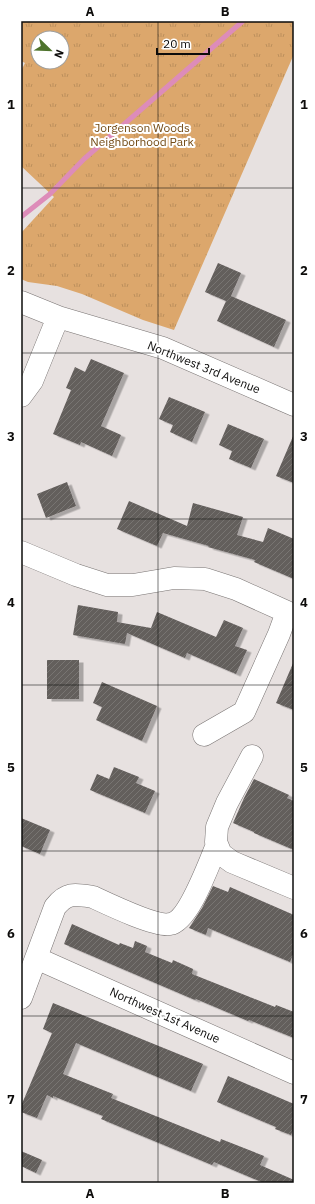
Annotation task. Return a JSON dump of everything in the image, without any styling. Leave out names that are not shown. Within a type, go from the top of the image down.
[{"type":"street","name":"Northwest 3rd Avenue","points":[[21,302],[58,317],[163,348],[294,405]]},
{"type":"street","points":[[21,396],[32,381],[58,317]]},
{"type":"street","points":[[21,552],[76,575],[107,585],[133,585],[174,578],[205,579],[236,589],[287,612],[244,712],[204,734]]},
{"type":"street","points":[[252,756],[227,803],[217,827],[217,845],[221,854],[232,862],[294,888]]},
{"type":"street","points":[[21,998],[54,907],[63,898],[69,895],[93,897],[156,923],[169,925],[180,919],[189,908],[217,845]]},
{"type":"street","name":"Northwest 1st Avenue","points":[[36,958],[294,1073]]},
{"type":"green space","name":"Jorgenson Woods Neighborhood Park","points":[[21,21],[294,21],[294,54],[174,330],[143,320],[82,294],[57,286],[28,282],[21,279],[21,233],[54,197],[21,166],[21,71],[25,63],[21,61]]},
{"type":"building","points":[[218,263],[241,273],[231,296],[286,320],[274,347],[217,321],[226,301],[205,292]]},
{"type":"building","points":[[91,359],[124,373],[101,426],[121,435],[112,456],[81,442],[80,445],[53,434],[71,390],[66,388],[75,367],[85,372]]},
{"type":"building","points":[[169,397],[205,412],[192,442],[170,432],[173,425],[159,419]]},
{"type":"building","points":[[228,424],[264,439],[251,468],[229,459],[232,451],[219,445]]},
{"type":"building","points":[[294,434],[294,483],[276,476]]},
{"type":"building","points":[[67,482],[76,506],[46,518],[37,494]]},
{"type":"building","points":[[129,501],[187,526],[193,503],[243,517],[237,535],[263,542],[268,528],[294,539],[294,579],[254,562],[255,560],[163,533],[157,546],[117,529]]},
{"type":"building","points":[[78,605],[118,612],[117,622],[151,628],[157,612],[216,637],[224,620],[243,628],[235,646],[247,650],[236,674],[187,653],[185,658],[127,633],[125,644],[73,635]]},
{"type":"building","points":[[47,660],[79,660],[79,699],[47,699]]},
{"type":"building","points":[[294,661],[294,710],[276,703]]},
{"type":"building","points":[[102,682],[157,706],[142,741],[96,720],[102,707],[93,703]]},
{"type":"building","points":[[114,767],[139,777],[136,783],[155,791],[145,813],[90,790],[97,774],[109,779]]},
{"type":"building","points":[[254,779],[289,795],[287,798],[294,801],[294,850],[233,823]]},
{"type":"building","points":[[21,818],[50,830],[40,854],[21,846]]},
{"type":"building","points":[[213,886],[228,892],[230,887],[294,915],[294,952],[290,962],[208,928],[206,935],[189,928],[202,908]]},
{"type":"building","points":[[72,924],[119,945],[120,943],[133,948],[135,941],[147,946],[145,952],[172,963],[173,960],[193,969],[192,974],[275,1007],[276,1005],[294,1012],[294,1038],[249,1020],[248,1021],[196,999],[195,1000],[64,944]]},
{"type":"building","points":[[53,1003],[203,1064],[191,1091],[76,1043],[63,1074],[113,1094],[111,1098],[220,1142],[221,1139],[264,1156],[260,1165],[294,1180],[294,1183],[264,1183],[214,1162],[212,1165],[101,1119],[103,1116],[53,1096],[53,1098],[47,1095],[37,1118],[21,1112],[21,1106],[52,1033],[43,1029]]},
{"type":"building","points":[[228,1076],[294,1104],[294,1128],[291,1135],[217,1102]]},
{"type":"building","points":[[21,1151],[42,1160],[36,1173],[21,1166]]},
{"type":"waterway","points":[[21,217],[50,194],[84,159],[243,21]]}]
